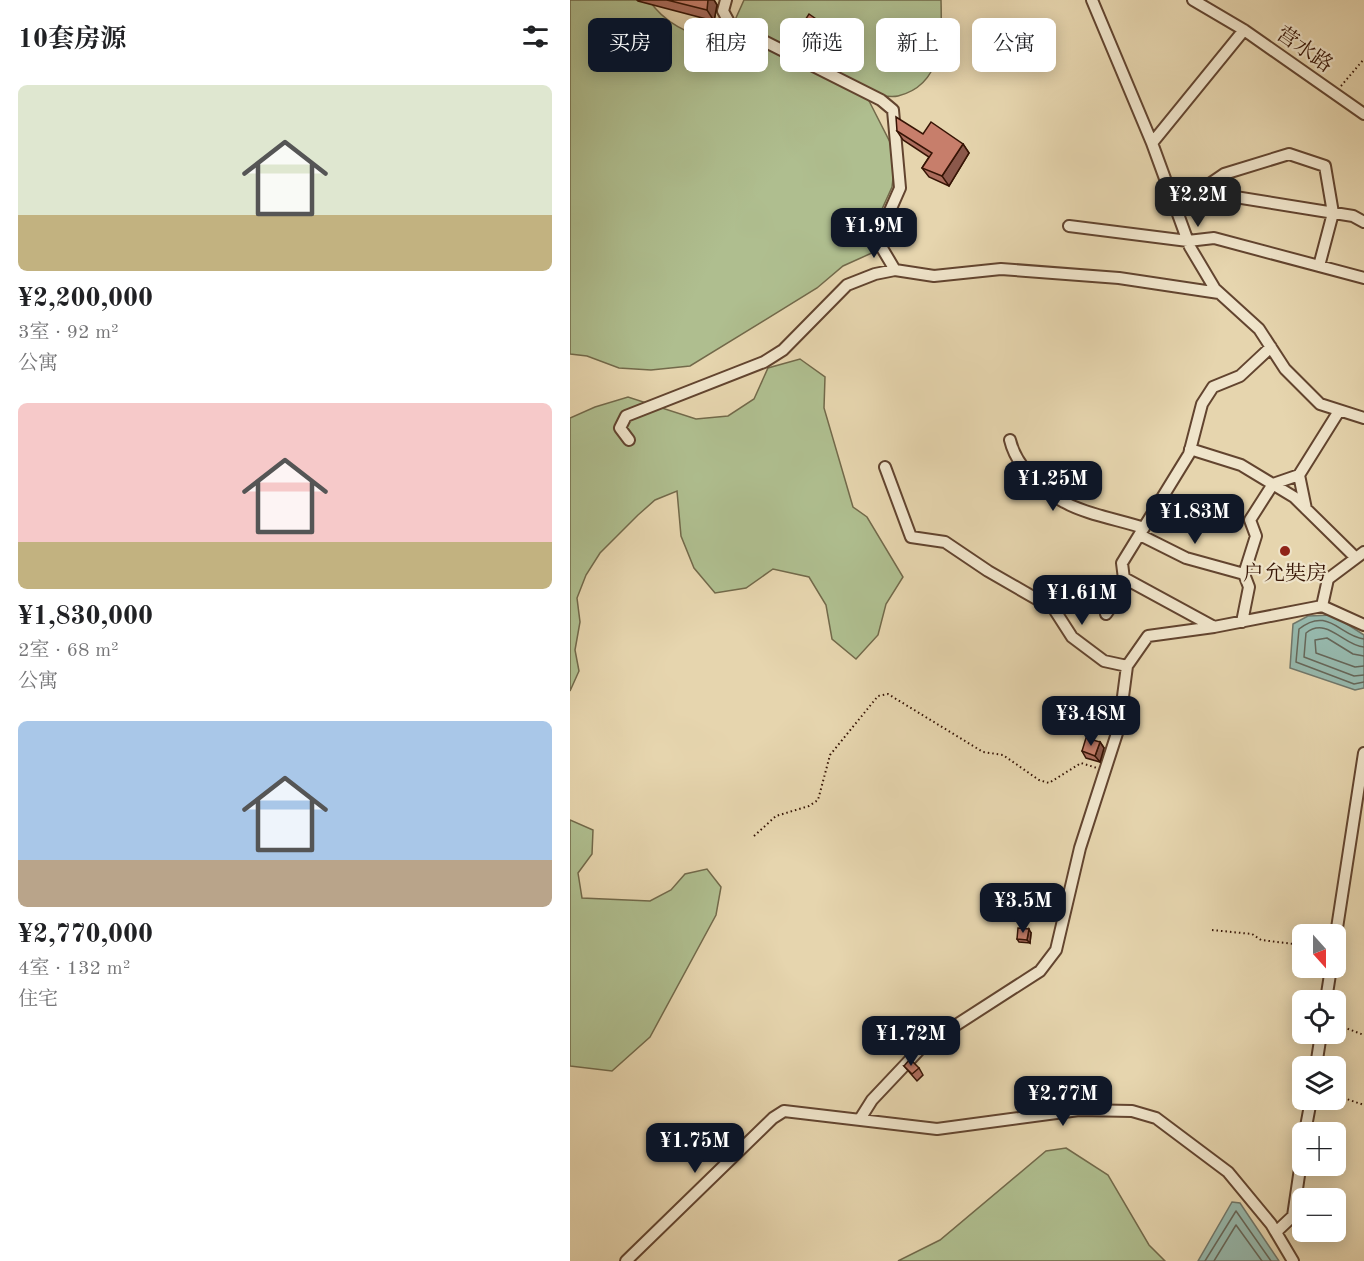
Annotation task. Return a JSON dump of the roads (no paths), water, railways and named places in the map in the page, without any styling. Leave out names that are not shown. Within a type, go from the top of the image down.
[{"type":"street","points":[[726,0],[723,10],[730,24],[882,100],[893,111],[900,188],[889,213],[876,229],[876,238],[895,270]]},
{"type":"street","points":[[1092,0],[1152,143],[1188,241],[1219,293],[1259,329],[1285,369],[1320,404],[1364,418]]},
{"type":"street","name":"营水路","points":[[1192,0],[1244,30],[1364,114]]},
{"type":"street","points":[[1152,143],[1244,30]]},
{"type":"street","points":[[1176,207],[1224,174],[1289,154],[1325,166],[1333,213],[1319,266]]},
{"type":"street","points":[[1198,191],[1353,216],[1364,222]]},
{"type":"street","points":[[1069,226],[1188,241],[1214,238],[1364,278]]},
{"type":"street","points":[[628,440],[620,428],[626,416],[765,362],[783,350],[847,285],[875,273],[895,270],[934,276],[1001,269],[1119,278],[1219,293]]},
{"type":"street","points":[[1106,614],[1125,587],[1122,563],[1190,449],[1203,404],[1213,387],[1240,376],[1271,347]]},
{"type":"street","points":[[1242,622],[1249,587],[1244,574],[1256,536],[1250,520],[1273,484],[1299,475],[1339,411]]},
{"type":"street","points":[[1010,440],[1014,456],[1036,481],[1064,503],[1142,532],[1186,558],[1244,574]]},
{"type":"street","points":[[1190,449],[1241,465],[1294,497],[1360,555],[1328,579],[1322,606]]},
{"type":"street","points":[[885,467],[911,537],[945,542],[988,571],[1054,609],[1072,637],[1104,661],[1126,666]]},
{"type":"street","points":[[1299,475],[1306,509]]},
{"type":"street","points":[[1124,578],[1214,627]]},
{"type":"street","points":[[860,1119],[872,1100],[922,1047],[1040,971],[1056,950],[1080,848],[1119,727],[1126,666],[1148,636],[1214,627],[1322,606],[1364,625]]},
{"type":"street","points":[[1338,924],[1364,753]]},
{"type":"street","points":[[626,1261],[773,1118],[784,1112],[937,1129],[1079,1110],[1132,1111],[1156,1118],[1228,1172],[1276,1232],[1293,1261]]},
{"type":"street","points":[[1276,1232],[1293,1216],[1299,1176]]},
{"type":"water","points":[[1333,615],[1364,635],[1364,688],[1355,690],[1290,668],[1293,624],[1308,616]]},
{"type":"water","points":[[1232,1202],[1240,1203],[1279,1261],[1198,1261]]},
{"type":"place","name":"户允奘房","points":[[1285,551]]}]
